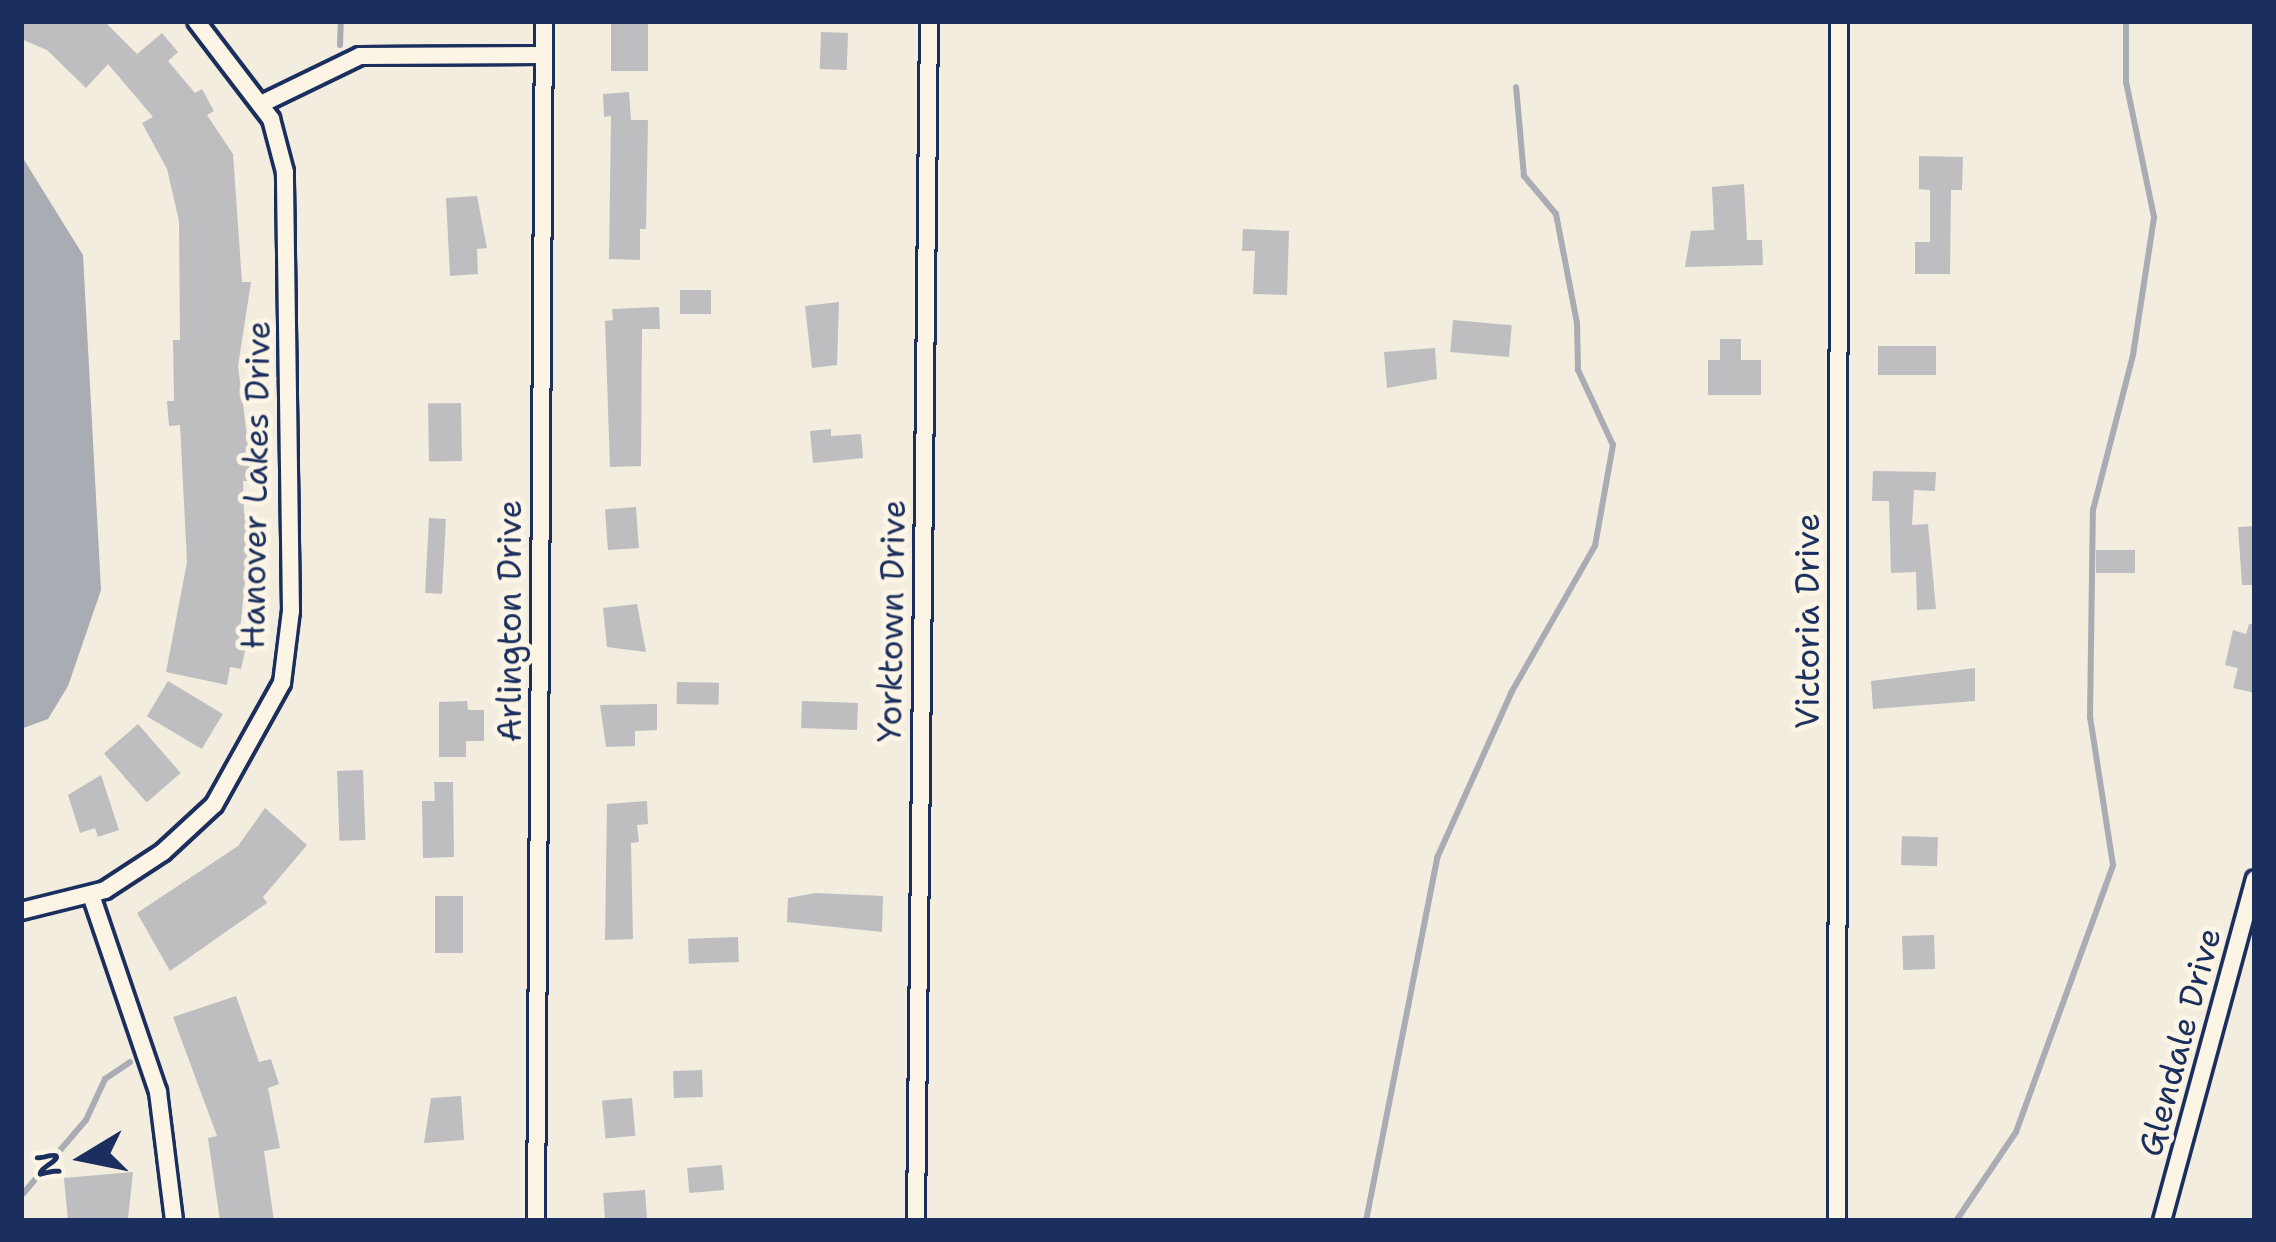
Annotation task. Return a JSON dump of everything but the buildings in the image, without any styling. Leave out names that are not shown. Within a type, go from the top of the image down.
[{"type":"street","name":"Hanover Lakes Drive","points":[[21,911],[91,895],[164,852],[214,805],[282,682],[291,611],[285,194],[261,104],[196,21]]},
{"type":"street","name":"Arlington Drive","points":[[536,1221],[544,21]]},
{"type":"street","name":"Yorktown Drive","points":[[916,1221],[929,21]]},
{"type":"street","name":"Victoria Drive","points":[[1837,1221],[1838,21]]},
{"type":"street","points":[[261,104],[359,56],[543,55]]},
{"type":"street","name":"Glendale Drive","points":[[2162,1221],[2255,879]]},
{"type":"street","points":[[91,895],[158,1092],[174,1221]]},
{"type":"shaded area","points":[[21,155],[83,255],[101,590],[68,686],[48,719],[21,729]]},
{"type":"waterway","points":[[340,45],[341,21]]},
{"type":"waterway","points":[[1956,1221],[2016,1132],[2113,865],[2090,717],[2093,510],[2133,355],[2154,217],[2126,82],[2126,21]]},
{"type":"waterway","points":[[1366,1221],[1437,858],[1511,693],[1595,546],[1613,445],[1578,370],[1577,323],[1556,214],[1524,176],[1516,87]]},
{"type":"waterway","points":[[21,1196],[86,1120],[105,1079],[130,1062]]}]
